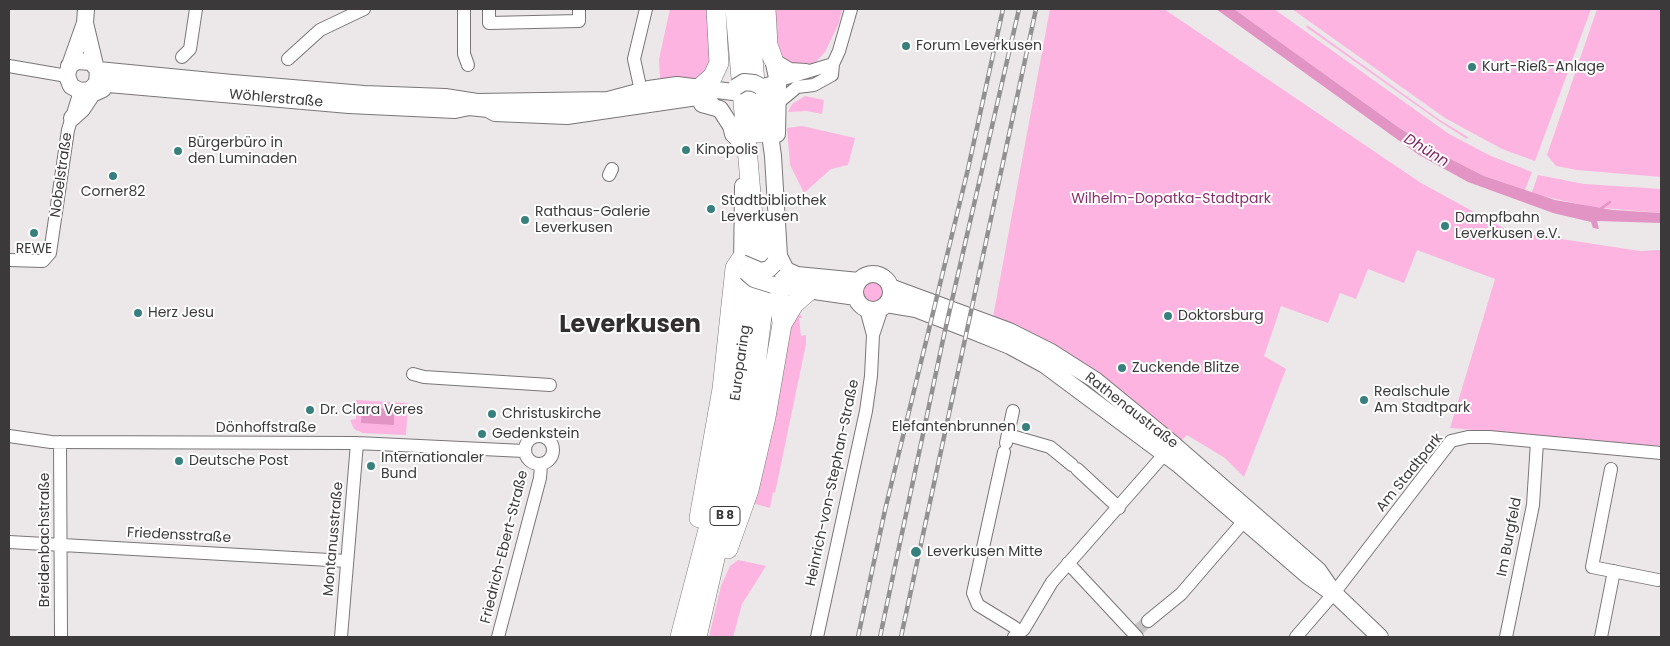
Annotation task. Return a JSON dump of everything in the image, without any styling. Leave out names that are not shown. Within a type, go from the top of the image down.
[{"type":"highway","points":[[702,86],[716,70],[719,63],[720,48],[716,9]]},
{"type":"highway","name":"Europaring","points":[[691,636],[690,597],[710,522],[738,394],[750,299],[753,217],[734,9]]},
{"type":"highway","name":"Europaring","points":[[691,636],[752,397],[764,299],[764,216],[749,9]]},
{"type":"highway","points":[[766,9],[769,69]]},
{"type":"highway","points":[[720,48],[733,84]]},
{"type":"highway","points":[[690,597],[704,488],[722,390],[736,268],[742,264]]},
{"type":"highway","points":[[776,286],[782,324]]},
{"type":"highway","points":[[691,636],[749,490],[766,417],[782,324],[791,307],[810,290]]},
{"type":"main road","points":[[86,16],[68,71],[71,86],[80,91],[90,90],[102,72]]},
{"type":"main road","points":[[72,118],[82,109],[92,94],[102,72],[86,16]]},
{"type":"main road","points":[[68,71],[82,60],[102,72]]},
{"type":"main road","points":[[769,69],[754,83],[733,84],[733,103],[741,134],[738,139],[744,191],[742,264],[761,271],[777,260]]},
{"type":"main road","points":[[769,69],[764,95],[772,107],[778,230],[776,286]]},
{"type":"main road","name":"Wöhlerstraße","points":[[102,72],[450,103],[465,115],[487,116],[500,106],[608,100],[641,91],[677,85],[733,84]]},
{"type":"main road","points":[[631,111],[649,97],[702,86]]},
{"type":"main road","name":"Wöhlerstraße","points":[[500,106],[567,116],[631,111],[697,97],[706,99],[720,109],[731,126],[733,134],[738,139]]},
{"type":"main road","points":[[778,230],[784,246],[796,261],[802,267],[824,277]]},
{"type":"main road","points":[[777,260],[786,270],[797,275],[859,281]]},
{"type":"main road","name":"Rathenaustraße","points":[[742,264],[754,279],[776,286],[810,290],[873,304],[916,309],[1010,346],[1045,365],[1126,424],[1169,450],[1178,464],[1310,578],[1334,594],[1380,637]]},
{"type":"main road","points":[[876,274],[882,277],[890,287],[891,293],[873,304],[856,286],[864,277],[876,274]]},
{"type":"main road","name":"Rathenaustraße","points":[[890,287],[1000,328],[1050,352],[1095,380],[1169,450],[1318,570],[1334,594]]},
{"type":"street","points":[[182,57],[190,49],[196,9]]},
{"type":"street","points":[[288,60],[320,30],[346,12],[364,9]]},
{"type":"street","points":[[464,9],[464,54],[468,64]]},
{"type":"street","points":[[489,9],[490,22],[579,22],[579,9]]},
{"type":"street","points":[[641,91],[634,59],[646,9]]},
{"type":"street","points":[[772,107],[796,87],[814,85],[832,75],[833,64],[839,51],[850,9]]},
{"type":"street","points":[[769,69],[811,70],[833,64]]},
{"type":"street","points":[[9,66],[68,71]]},
{"type":"street","points":[[769,69],[811,70]]},
{"type":"street","name":"Nobelstraße","points":[[9,260],[43,261],[47,259],[50,253],[68,130],[80,91]]},
{"type":"street","name":"Heinrich-von-Stephan-Straße","points":[[817,637],[867,401],[873,335],[873,304]]},
{"type":"street","points":[[413,374],[424,377],[550,385]]},
{"type":"street","points":[[1013,411],[973,594],[978,605],[1014,627],[1017,635]]},
{"type":"street","name":"Dönhoffstraße","points":[[9,436],[60,442],[356,444],[524,450]]},
{"type":"street","points":[[534,436],[548,439],[553,452],[549,460],[541,465],[528,460],[524,450],[527,442],[534,436]]},
{"type":"street","name":"Am Stadtpark","points":[[1296,637],[1334,594],[1451,441],[1475,437],[1661,454]]},
{"type":"street","name":"Breidenbachstraße","points":[[60,442],[61,637]]},
{"type":"street","name":"Im Burgfeld","points":[[1506,637],[1533,505],[1537,442]]},
{"type":"street","name":"Montanusstraße","points":[[341,637],[356,444]]},
{"type":"street","points":[[1006,445],[1050,447],[1119,508]]},
{"type":"street","points":[[1017,635],[1047,588],[1169,450]]},
{"type":"street","name":"Friedrich-Ebert-Straße","points":[[498,637],[540,478],[541,465]]},
{"type":"street","points":[[1612,470],[1592,567],[1658,580]]},
{"type":"street","points":[[1148,621],[1181,594],[1244,521]]},
{"type":"street","name":"Friedensstraße","points":[[9,542],[347,561]]},
{"type":"street","points":[[1068,563],[1136,634]]},
{"type":"street","points":[[1601,637],[1614,571]]},
{"type":"green space","points":[[670,9],[711,9],[714,62],[699,78],[663,83],[660,78],[659,59]]},
{"type":"green space","points":[[772,9],[842,9],[839,23],[825,52],[814,64],[806,65],[790,64],[778,56]]},
{"type":"green space","name":"Wilhelm-Dopatka-Stadtpark","points":[[1050,9],[1164,9],[1421,183],[1509,231],[1640,251],[1661,250],[1661,446],[1450,428],[1495,279],[1417,250],[1404,283],[1368,269],[1356,299],[1340,293],[1328,323],[1281,306],[1264,356],[1286,369],[1244,477],[1225,458],[1187,435],[1180,442],[1047,341],[993,317]]},
{"type":"green space","points":[[1234,9],[1274,9],[1449,134],[1491,156],[1532,172],[1525,190],[1484,176],[1437,152],[1398,127]]},
{"type":"green space","name":"Kurt-Rieß-Anlage","points":[[1292,9],[1591,9],[1535,161],[1502,149],[1445,118]]},
{"type":"green space","points":[[1597,9],[1661,9],[1661,177],[1577,170],[1556,166],[1547,155]]},
{"type":"green space","points":[[1307,25],[1440,120],[1468,137],[1467,139],[1306,27]]},
{"type":"green space","points":[[805,96],[824,100],[822,114],[806,111],[788,112],[792,104]]},
{"type":"green space","points":[[802,126],[855,138],[848,165],[831,169],[804,193],[790,165],[787,128]]},
{"type":"green space","points":[[1538,175],[1584,184],[1661,189],[1661,213],[1591,207],[1534,194],[1532,192]]},
{"type":"green space","points":[[869,279],[877,279],[884,286],[884,294],[877,301],[869,301],[862,294],[862,286]]},
{"type":"green space","points":[[799,312],[802,318],[799,318],[801,336],[806,335],[806,344],[775,493],[773,492],[770,508],[752,503],[789,322]]},
{"type":"green space","points":[[356,400],[408,403],[406,435],[363,433],[354,429],[350,420],[356,419]]},
{"type":"green space","points":[[738,560],[766,566],[742,604],[733,637],[709,637],[721,586],[730,566]]},
{"type":"water","name":"Dhünn","points":[[1216,9],[1234,9],[1398,127],[1437,152],[1484,176],[1555,200],[1613,210],[1661,213],[1661,223],[1597,221],[1599,229],[1593,228],[1591,222],[1553,213],[1468,182],[1419,155]]},
{"type":"water","points":[[362,407],[394,409],[394,425],[361,423]]},
{"type":"waterway","points":[[1599,210],[1610,202]]},
{"type":"tunnel","points":[[1138,630],[1148,621]]},
{"type":"railway","points":[[858,637],[885,510],[968,169],[1003,9]]},
{"type":"railway","points":[[880,637],[944,335],[1019,9]]},
{"type":"railway","points":[[901,637],[1036,9]]},
{"type":"place","name":"Forum Leverkusen","points":[[906,46]]},
{"type":"place","name":"Kurt-Rieß-Anlage","points":[[1472,67]]},
{"type":"place","name":"Kinopolis","points":[[686,150]]},
{"type":"place","name":"Bürgerbüro in den Luminaden","points":[[178,151]]},
{"type":"place","name":"Corner82","points":[[113,176]]},
{"type":"place","name":"Stadtbibliothek Leverkusen","points":[[711,209]]},
{"type":"place","name":"Rathaus-Galerie Leverkusen","points":[[525,220]]},
{"type":"place","name":"Dampfbahn Leverkusen e.V.","points":[[1445,226]]},
{"type":"place","name":"REWE","points":[[34,233]]},
{"type":"place","name":"Herz Jesu","points":[[138,313]]},
{"type":"place","name":"Doktorsburg","points":[[1168,316]]},
{"type":"place","name":"Zuckende Blitze","points":[[1122,368]]},
{"type":"place","name":"Realschule Am Stadtpark","points":[[1364,400]]},
{"type":"place","name":"Dr. Clara Veres","points":[[310,410]]},
{"type":"place","name":"Christuskirche","points":[[492,414]]},
{"type":"place","name":"Elefantenbrunnen","points":[[1026,427]]},
{"type":"place","name":"Gedenkstein","points":[[482,434]]},
{"type":"place","name":"Deutsche Post","points":[[179,461]]},
{"type":"place","name":"Internationaler Bund","points":[[371,466]]},
{"type":"place","name":"Leverkusen Mitte","points":[[916,552]]},
{"type":"district","name":"Leverkusen","points":[[630,326]]}]
